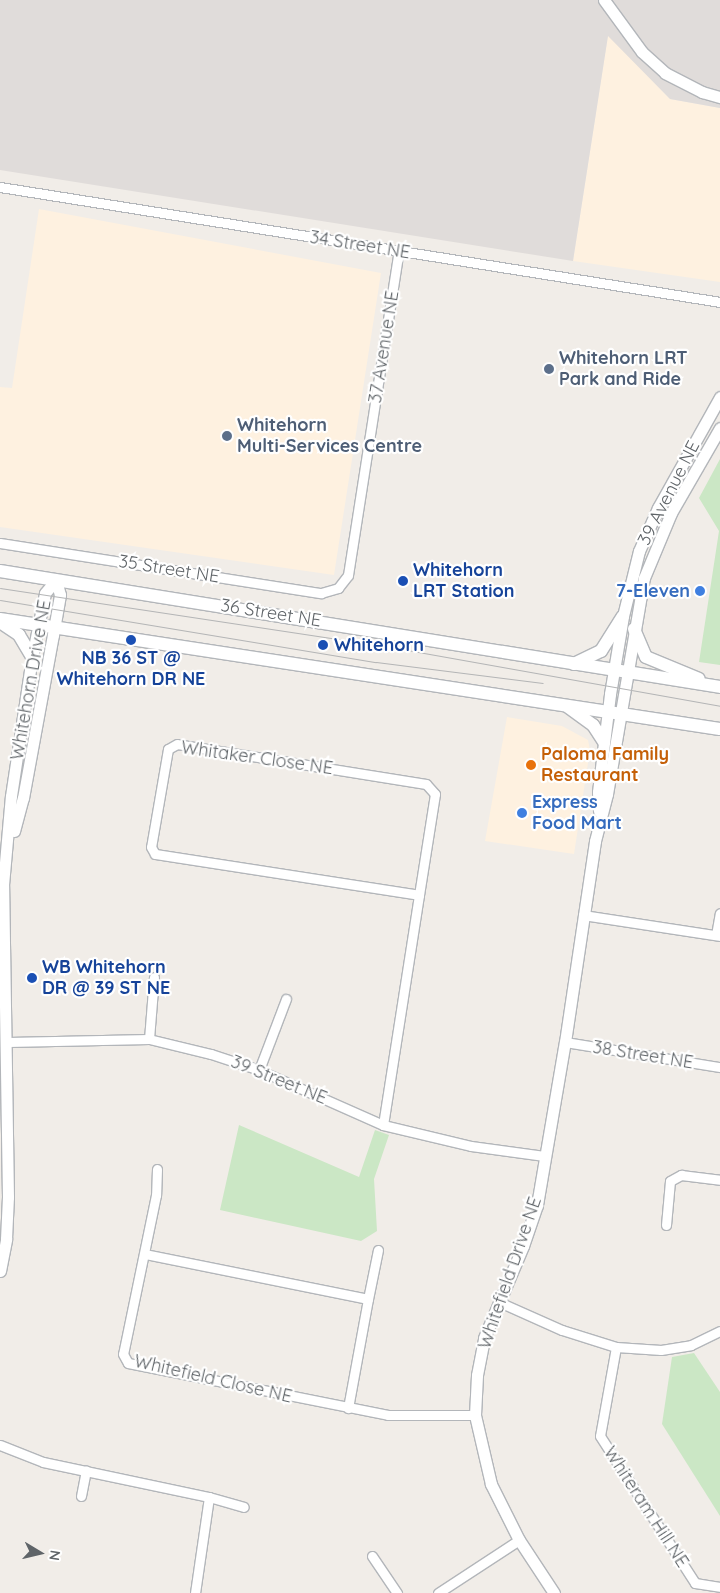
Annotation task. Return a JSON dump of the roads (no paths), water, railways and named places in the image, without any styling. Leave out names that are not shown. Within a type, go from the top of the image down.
[{"type":"main road","name":"36 Street NE","points":[[0,571],[715,686]]},
{"type":"main road","points":[[574,664],[601,650],[623,616]]},
{"type":"main road","points":[[0,620],[720,729]]},
{"type":"main road","points":[[0,620],[19,635],[32,657]]},
{"type":"main road","points":[[634,630],[646,657],[715,686]]},
{"type":"main road","points":[[564,704],[593,725],[604,742]]},
{"type":"street","points":[[604,0],[642,52],[665,73],[702,92],[720,96]]},
{"type":"street","name":"34 Street NE","points":[[0,187],[720,302]]},
{"type":"street","name":"37 Avenue NE","points":[[338,588],[348,576],[399,251]]},
{"type":"street","name":"39 Avenue NE","points":[[608,711],[623,616],[639,552],[658,508],[720,397]]},
{"type":"street","name":"39 Avenue NE","points":[[621,714],[634,630],[653,552],[681,495],[720,428]]},
{"type":"street","name":"35 Street NE","points":[[0,542],[321,593],[338,588]]},
{"type":"street","name":"Whitehorn Drive NE","points":[[0,1271],[6,1239],[8,1197],[8,1042],[1,924],[11,796],[38,625],[45,593],[56,580]]},
{"type":"street","name":"Whitehorn Drive NE","points":[[8,853],[23,798],[55,627],[60,595],[56,580]]},
{"type":"street","name":"Whitefield Drive NE","points":[[599,817],[598,792],[608,711]]},
{"type":"street","name":"Whitefield Drive NE","points":[[554,1593],[519,1540],[491,1484],[475,1415],[477,1375],[484,1338],[537,1205],[565,1042],[599,817],[621,714]]},
{"type":"street","name":"Whitaker Close NE","points":[[383,1124],[435,794],[426,784],[177,744],[168,749],[151,847],[155,854],[419,895]]},
{"type":"street","points":[[583,915],[718,935],[720,913]]},
{"type":"street","points":[[149,1039],[154,977]]},
{"type":"street","points":[[259,1070],[286,999]]},
{"type":"street","name":"39 Street NE","points":[[8,1042],[149,1039],[211,1054],[259,1070],[383,1124],[471,1146],[544,1156]]},
{"type":"street","name":"38 Street NE","points":[[565,1042],[720,1067]]},
{"type":"street","name":"Whitefield Close NE","points":[[157,1169],[156,1195],[123,1354],[128,1363],[388,1415],[475,1415]]},
{"type":"street","points":[[666,1225],[670,1181],[681,1175],[720,1180]]},
{"type":"street","points":[[348,1408],[378,1250]]},
{"type":"street","points":[[145,1254],[368,1299]]},
{"type":"street","points":[[499,1302],[562,1330],[616,1347],[661,1350],[691,1345],[720,1331]]},
{"type":"street","name":"Whiteram Hill NE","points":[[616,1347],[600,1436],[695,1583],[720,1587]]},
{"type":"street","points":[[0,1445],[43,1462],[209,1497],[244,1507]]},
{"type":"street","points":[[82,1496],[86,1470]]},
{"type":"street","points":[[195,1593],[209,1497]]},
{"type":"street","points":[[438,1593],[519,1540]]},
{"type":"street","points":[[372,1556],[397,1593]]},
{"type":"tram line","points":[[0,588],[379,645],[720,706]]},
{"type":"tram line","points":[[0,600],[376,662],[543,683]]},
{"type":"place","name":"Whitehorn LRT Park and Ride","points":[[549,369]]},
{"type":"place","name":"Whitehorn Multi-Services Centre","points":[[227,436]]},
{"type":"place","name":"Whitehorn LRT Station","points":[[403,581]]},
{"type":"place","name":"7-Eleven","points":[[700,591]]},
{"type":"place","name":"NB 36 ST @ Whitehorn DR NE","points":[[131,640]]},
{"type":"place","name":"Whitehorn","points":[[323,645]]},
{"type":"place","name":"Paloma Family Restaurant","points":[[531,765]]},
{"type":"place","name":"Express Food Mart","points":[[522,813]]},
{"type":"place","name":"WB Whitehorn DR @ 39 ST NE","points":[[32,978]]}]
